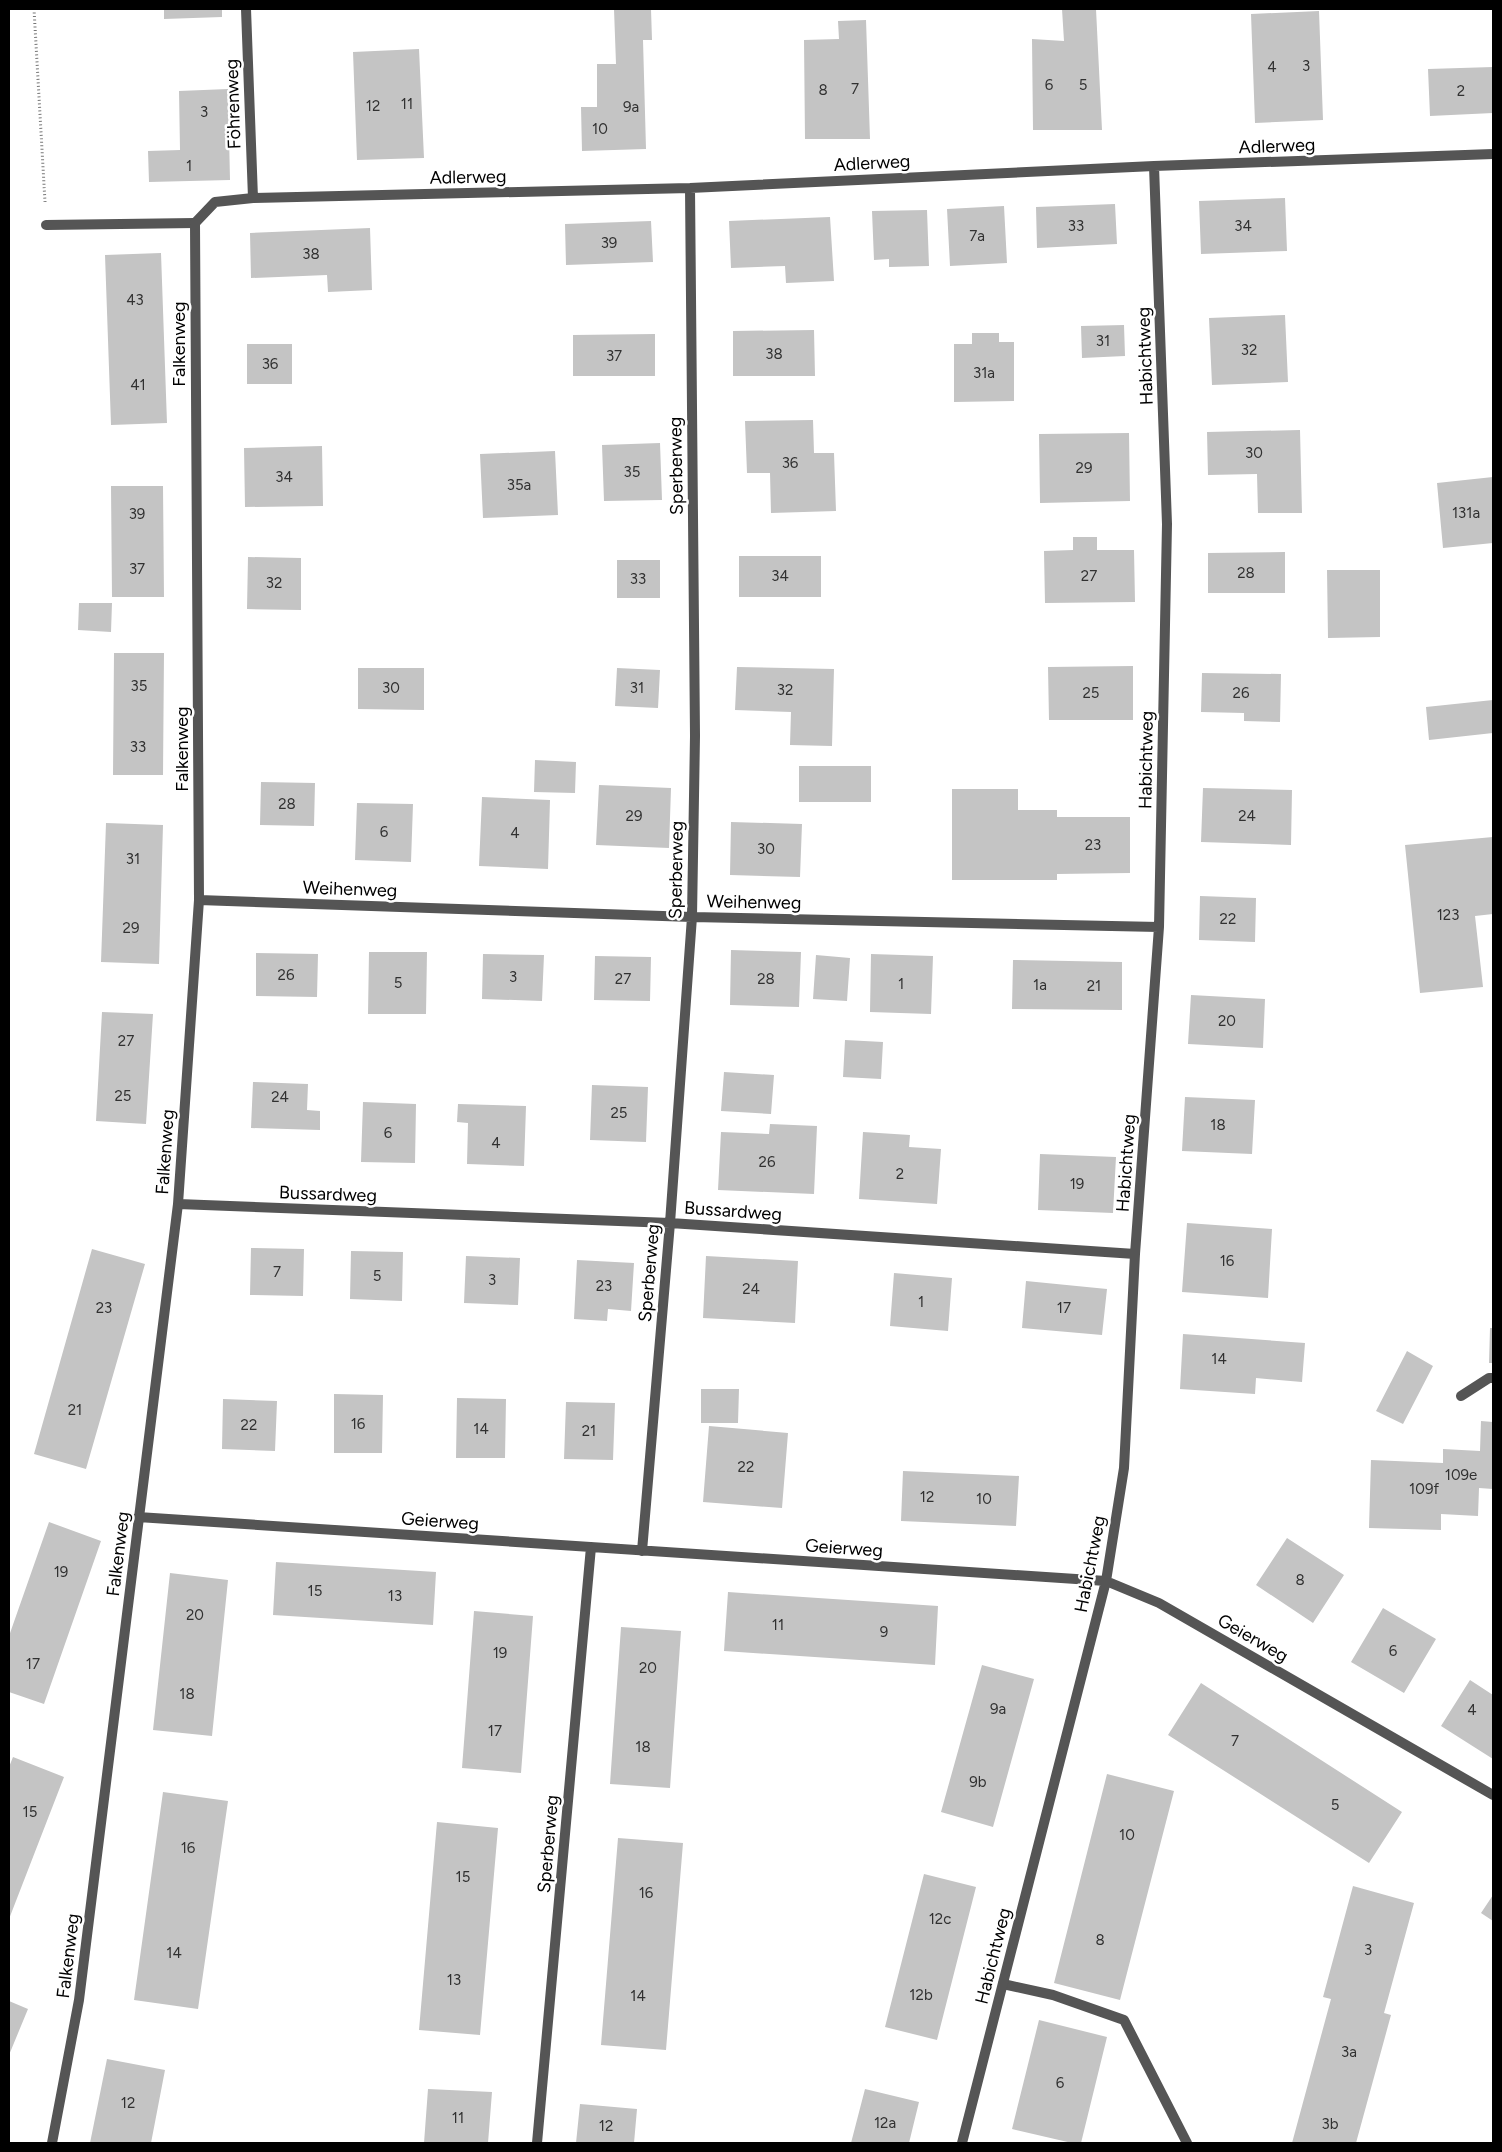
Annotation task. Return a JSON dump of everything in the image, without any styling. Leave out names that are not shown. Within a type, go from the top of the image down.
[{"type":"street","name":"Föhrenweg","points":[[246,9],[253,198]]},
{"type":"street","name":"Adlerweg","points":[[253,198],[690,188],[1154,166],[1493,154]]},
{"type":"street","name":"Habichtweg","points":[[962,2143],[1106,1581],[1124,1468],[1135,1254],[1159,927],[1167,524],[1154,166]]},
{"type":"street","name":"Sperberweg","points":[[642,1551],[670,1223],[692,917],[695,736],[690,188]]},
{"type":"street","points":[[46,225],[195,222],[215,202],[253,198]]},
{"type":"street","name":"Falkenweg","points":[[52,2143],[80,2000],[178,1204],[199,900],[195,222]]},
{"type":"street","name":"Weihenweg","points":[[199,900],[692,917],[1159,927]]},
{"type":"street","name":"Bussardweg","points":[[178,1204],[670,1223],[1135,1254]]},
{"type":"street","points":[[1461,1396],[1493,1378]]},
{"type":"street","name":"Geierweg","points":[[138,1517],[1106,1581],[1159,1603],[1493,1794]]},
{"type":"street","name":"Sperberweg","points":[[537,2143],[591,1547]]},
{"type":"street","points":[[1003,1984],[1053,1995],[1124,2020],[1187,2143]]},
{"type":"path","points":[[34,9],[46,225]]},
{"type":"building","points":[[164,9],[222,9],[222,17],[164,19]]},
{"type":"building","points":[[614,9],[651,9],[652,40],[643,40],[646,149],[582,151],[581,107],[597,107],[597,64],[616,64]]},
{"type":"building","points":[[1062,9],[1096,9],[1102,130],[1033,130],[1032,39],[1064,41]]},
{"type":"building","points":[[1319,11],[1323,120],[1255,123],[1251,14]]},
{"type":"building","points":[[866,20],[870,139],[805,139],[804,40],[839,39],[838,21]]},
{"type":"building","points":[[419,49],[424,158],[357,160],[353,52]]},
{"type":"building","points":[[1493,67],[1493,113],[1430,116],[1428,69]]},
{"type":"building","points":[[228,89],[230,180],[149,182],[148,151],[180,150],[179,91]]},
{"type":"building","points":[[1285,198],[1287,251],[1201,254],[1199,201]]},
{"type":"building","points":[[1115,204],[1117,244],[1037,248],[1036,207]]},
{"type":"building","points":[[1004,206],[1007,263],[950,266],[947,209]]},
{"type":"building","points":[[927,210],[929,266],[889,267],[889,259],[874,260],[872,211]]},
{"type":"building","points":[[830,217],[834,281],[786,283],[785,266],[731,268],[729,221]]},
{"type":"building","points":[[651,221],[653,262],[566,265],[565,224]]},
{"type":"building","points":[[370,228],[372,290],[328,292],[327,275],[251,278],[250,233]]},
{"type":"building","points":[[161,253],[167,423],[111,425],[105,255]]},
{"type":"building","points":[[1285,315],[1288,382],[1212,385],[1209,318]]},
{"type":"building","points":[[1124,325],[1125,356],[1082,358],[1081,326]]},
{"type":"building","points":[[814,330],[815,376],[733,376],[733,331]]},
{"type":"building","points":[[972,333],[999,333],[999,342],[1014,342],[1014,401],[954,402],[954,344],[972,344]]},
{"type":"building","points":[[655,334],[655,376],[573,376],[573,335]]},
{"type":"building","points":[[247,344],[292,344],[292,384],[247,384]]},
{"type":"building","points":[[813,420],[814,453],[834,453],[836,511],[771,513],[770,473],[747,473],[745,421]]},
{"type":"building","points":[[1300,430],[1302,513],[1258,513],[1257,474],[1208,475],[1207,432]]},
{"type":"building","points":[[1129,433],[1130,501],[1040,503],[1039,434]]},
{"type":"building","points":[[660,443],[662,500],[604,501],[602,445]]},
{"type":"building","points":[[322,446],[323,506],[245,507],[244,448]]},
{"type":"building","points":[[555,451],[558,515],[483,518],[480,454]]},
{"type":"building","points":[[1493,477],[1493,543],[1443,548],[1437,483]]},
{"type":"building","points":[[111,486],[163,486],[164,597],[112,597]]},
{"type":"building","points":[[1073,537],[1097,537],[1097,550],[1134,550],[1135,602],[1045,603],[1044,551],[1073,550]]},
{"type":"building","points":[[1285,552],[1285,593],[1208,593],[1208,553]]},
{"type":"building","points":[[739,556],[821,556],[821,597],[739,597]]},
{"type":"building","points":[[248,557],[301,558],[301,610],[247,609]]},
{"type":"building","points":[[617,560],[660,560],[660,598],[617,598]]},
{"type":"building","points":[[1327,570],[1380,570],[1380,637],[1328,638]]},
{"type":"building","points":[[79,603],[112,603],[111,632],[78,630]]},
{"type":"building","points":[[114,653],[164,653],[163,775],[113,775]]},
{"type":"building","points":[[1133,666],[1133,720],[1049,720],[1048,667]]},
{"type":"building","points":[[737,667],[834,669],[832,746],[790,745],[791,712],[735,710]]},
{"type":"building","points":[[358,668],[424,668],[424,710],[358,709]]},
{"type":"building","points":[[617,668],[660,670],[658,708],[615,706]]},
{"type":"building","points":[[1202,673],[1281,674],[1280,722],[1244,721],[1244,713],[1201,712]]},
{"type":"building","points":[[1493,700],[1493,733],[1429,740],[1426,707]]},
{"type":"building","points":[[535,760],[576,762],[575,793],[534,792]]},
{"type":"building","points":[[799,766],[871,766],[871,802],[799,802]]},
{"type":"building","points":[[261,782],[315,783],[314,826],[260,825]]},
{"type":"building","points":[[599,785],[671,788],[669,848],[596,845]]},
{"type":"building","points":[[1203,788],[1292,790],[1291,845],[1201,842]]},
{"type":"building","points":[[952,789],[1018,789],[1018,810],[1057,810],[1057,817],[1130,817],[1130,873],[1057,874],[1057,880],[952,880]]},
{"type":"building","points":[[482,797],[550,800],[548,869],[479,866]]},
{"type":"building","points":[[357,803],[413,804],[411,862],[355,860]]},
{"type":"building","points":[[731,822],[802,824],[800,877],[730,875]]},
{"type":"building","points":[[106,823],[163,825],[159,964],[101,962]]},
{"type":"building","points":[[1493,837],[1493,914],[1475,916],[1483,987],[1420,993],[1405,845]]},
{"type":"building","points":[[1200,896],[1256,898],[1255,942],[1199,940]]},
{"type":"building","points":[[731,950],[801,952],[799,1007],[730,1005]]},
{"type":"building","points":[[369,952],[427,952],[426,1014],[368,1014]]},
{"type":"building","points":[[256,953],[318,954],[317,997],[256,996]]},
{"type":"building","points":[[483,954],[544,955],[542,1001],[482,999]]},
{"type":"building","points":[[871,954],[933,956],[931,1014],[870,1012]]},
{"type":"building","points":[[816,955],[850,958],[847,1001],[813,999]]},
{"type":"building","points":[[595,956],[651,957],[650,1001],[594,1000]]},
{"type":"building","points":[[1013,960],[1122,962],[1122,1010],[1012,1009]]},
{"type":"building","points":[[1191,995],[1265,999],[1263,1048],[1188,1044]]},
{"type":"building","points":[[102,1012],[153,1014],[146,1124],[96,1121]]},
{"type":"building","points":[[845,1040],[883,1042],[881,1079],[843,1077]]},
{"type":"building","points":[[724,1072],[774,1075],[771,1114],[721,1111]]},
{"type":"building","points":[[253,1082],[308,1084],[307,1110],[320,1111],[320,1130],[251,1128]]},
{"type":"building","points":[[592,1085],[648,1087],[646,1142],[590,1140]]},
{"type":"building","points":[[1185,1097],[1255,1100],[1252,1154],[1182,1151]]},
{"type":"building","points":[[363,1102],[416,1104],[415,1163],[361,1162]]},
{"type":"building","points":[[458,1104],[526,1106],[524,1166],[467,1164],[468,1123],[457,1122]]},
{"type":"building","points":[[770,1124],[817,1126],[814,1194],[718,1190],[721,1132],[769,1134]]},
{"type":"building","points":[[863,1132],[910,1135],[909,1147],[941,1149],[937,1204],[859,1199]]},
{"type":"building","points":[[1040,1154],[1116,1157],[1113,1213],[1038,1210]]},
{"type":"building","points":[[1187,1223],[1272,1229],[1268,1298],[1182,1292]]},
{"type":"building","points":[[251,1248],[304,1249],[303,1296],[250,1295]]},
{"type":"building","points":[[92,1249],[145,1264],[86,1469],[34,1454]]},
{"type":"building","points":[[351,1251],[403,1252],[402,1301],[350,1299]]},
{"type":"building","points":[[466,1256],[520,1258],[518,1305],[464,1303]]},
{"type":"building","points":[[706,1256],[798,1261],[795,1323],[703,1318]]},
{"type":"building","points":[[577,1260],[634,1263],[631,1311],[608,1309],[607,1321],[574,1319]]},
{"type":"building","points":[[894,1273],[952,1278],[948,1331],[890,1326]]},
{"type":"building","points":[[1026,1281],[1107,1289],[1102,1335],[1022,1328]]},
{"type":"building","points":[[1490,1328],[1493,1328],[1493,1363],[1489,1363]]},
{"type":"building","points":[[1183,1334],[1305,1343],[1302,1382],[1256,1378],[1255,1394],[1180,1389]]},
{"type":"building","points":[[1407,1351],[1433,1366],[1403,1424],[1376,1411]]},
{"type":"building","points":[[701,1389],[739,1389],[738,1423],[701,1423]]},
{"type":"building","points":[[334,1394],[383,1395],[382,1453],[334,1453]]},
{"type":"building","points":[[457,1398],[506,1399],[505,1458],[456,1458]]},
{"type":"building","points":[[223,1399],[277,1401],[275,1451],[222,1449]]},
{"type":"building","points":[[566,1402],[615,1403],[613,1460],[564,1459]]},
{"type":"building","points":[[1481,1421],[1493,1422],[1493,1489],[1479,1488],[1478,1516],[1441,1514],[1441,1530],[1369,1528],[1371,1460],[1443,1463],[1443,1449],[1480,1451]]},
{"type":"building","points":[[709,1426],[788,1433],[782,1508],[703,1502]]},
{"type":"building","points":[[903,1471],[1019,1476],[1016,1526],[901,1521]]},
{"type":"building","points":[[49,1522],[101,1541],[44,1704],[9,1692],[9,1636]]},
{"type":"building","points":[[1287,1538],[1344,1575],[1313,1623],[1256,1585]]},
{"type":"building","points":[[276,1562],[436,1572],[433,1625],[273,1615]]},
{"type":"building","points":[[170,1573],[228,1580],[212,1736],[153,1730]]},
{"type":"building","points":[[728,1592],[938,1606],[935,1665],[724,1651]]},
{"type":"building","points":[[1383,1608],[1436,1639],[1404,1693],[1351,1662]]},
{"type":"building","points":[[474,1611],[533,1616],[521,1773],[462,1768]]},
{"type":"building","points":[[621,1627],[681,1631],[670,1788],[610,1784]]},
{"type":"building","points":[[982,1665],[1034,1679],[993,1827],[941,1812]]},
{"type":"building","points":[[1470,1680],[1493,1695],[1493,1759],[1441,1726]]},
{"type":"building","points":[[1201,1683],[1402,1812],[1369,1863],[1168,1735]]},
{"type":"building","points":[[13,1757],[64,1777],[9,1919],[9,1767]]},
{"type":"building","points":[[1107,1774],[1174,1791],[1120,2000],[1054,1983]]},
{"type":"building","points":[[163,1792],[228,1801],[198,2009],[134,2000]]},
{"type":"building","points":[[437,1822],[498,1828],[480,2035],[419,2030]]},
{"type":"building","points":[[618,1838],[683,1843],[666,2050],[601,2045]]},
{"type":"building","points":[[924,1874],[976,1887],[937,2040],[885,2027]]},
{"type":"building","points":[[1353,1886],[1414,1903],[1384,2013],[1391,2015],[1356,2143],[1292,2143],[1331,1999],[1323,1997]]},
{"type":"building","points":[[1493,1895],[1493,1921],[1481,1913]]},
{"type":"building","points":[[9,2001],[28,2009],[9,2055]]},
{"type":"building","points":[[1039,2020],[1107,2037],[1081,2143],[1072,2143],[1012,2129]]},
{"type":"building","points":[[107,2059],[165,2070],[151,2143],[90,2143]]},
{"type":"building","points":[[428,2089],[492,2092],[488,2143],[424,2143]]},
{"type":"building","points":[[865,2089],[919,2102],[909,2143],[851,2143]]},
{"type":"building","points":[[580,2104],[637,2109],[634,2143],[576,2143]]}]
